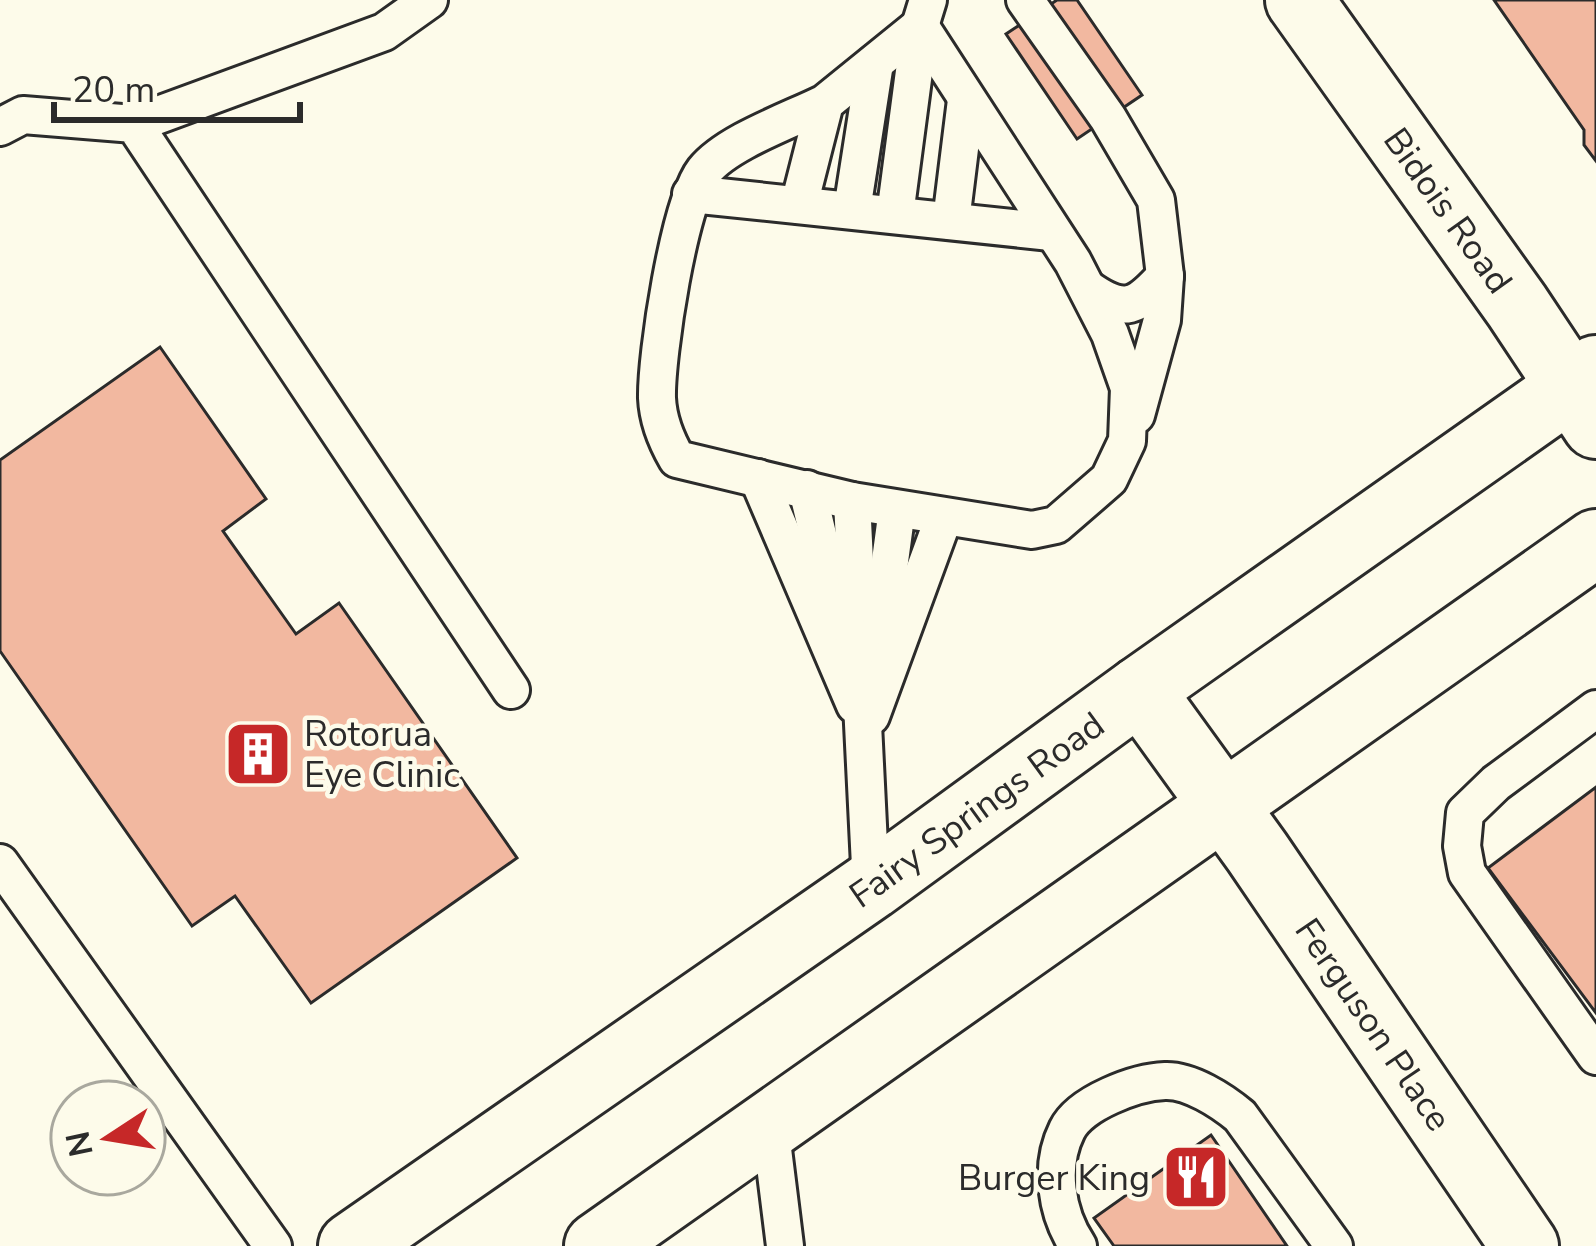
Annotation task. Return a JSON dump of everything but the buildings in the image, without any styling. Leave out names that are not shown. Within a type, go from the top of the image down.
[{"type":"main road","name":"Bidois Road","points":[[1299,0],[1587,394]]},
{"type":"main road","name":"Fairy Springs Road","points":[[352,1246],[871,886],[1140,690],[1587,394]]},
{"type":"main road","points":[[598,1246],[1596,543]]},
{"type":"main road","name":"Ferguson Place","points":[[1140,690],[1525,1246]]},
{"type":"lane","points":[[0,127],[22,115],[134,124],[384,32],[429,0]]},
{"type":"lane","points":[[924,13],[875,63],[825,104],[719,156],[691,194],[675,254],[657,398],[664,437],[677,459],[852,501],[1032,530],[1056,525],[1109,479],[1154,359],[1165,276],[1156,200],[1108,118],[1024,0]]},
{"type":"lane","points":[[924,13],[965,100],[1088,289],[1110,334],[1129,388],[1127,441]]},
{"type":"lane","points":[[895,215],[924,13]]},
{"type":"lane","points":[[852,210],[875,63]]},
{"type":"lane","points":[[951,221],[965,100]]},
{"type":"lane","points":[[799,205],[825,104]]},
{"type":"lane","points":[[134,124],[511,690]]},
{"type":"lane","points":[[997,226],[1005,160]]},
{"type":"lane","points":[[691,194],[1051,232]]},
{"type":"lane","points":[[1088,289],[1108,303],[1125,306],[1144,300],[1165,276]]},
{"type":"lane","points":[[758,478],[866,730]]},
{"type":"lane","points":[[806,489],[866,730]]},
{"type":"lane","points":[[852,501],[871,886]]},
{"type":"lane","points":[[866,730],[897,509]]},
{"type":"lane","points":[[866,730],[944,517]]},
{"type":"lane","points":[[1596,709],[1496,783],[1465,813],[1462,846],[1467,874],[1596,1056]]},
{"type":"lane","points":[[0,863],[273,1246]]},
{"type":"lane","points":[[1078,1246],[1054,1182],[1068,1126],[1112,1092],[1168,1080],[1220,1099],[1240,1116],[1334,1246]]},
{"type":"lane","points":[[770,1125],[785,1246]]},
{"type":"place","name":"Rotorua Eye Clinic","points":[[258,754]]},
{"type":"place","name":"Burger King","points":[[1196,1177]]}]
